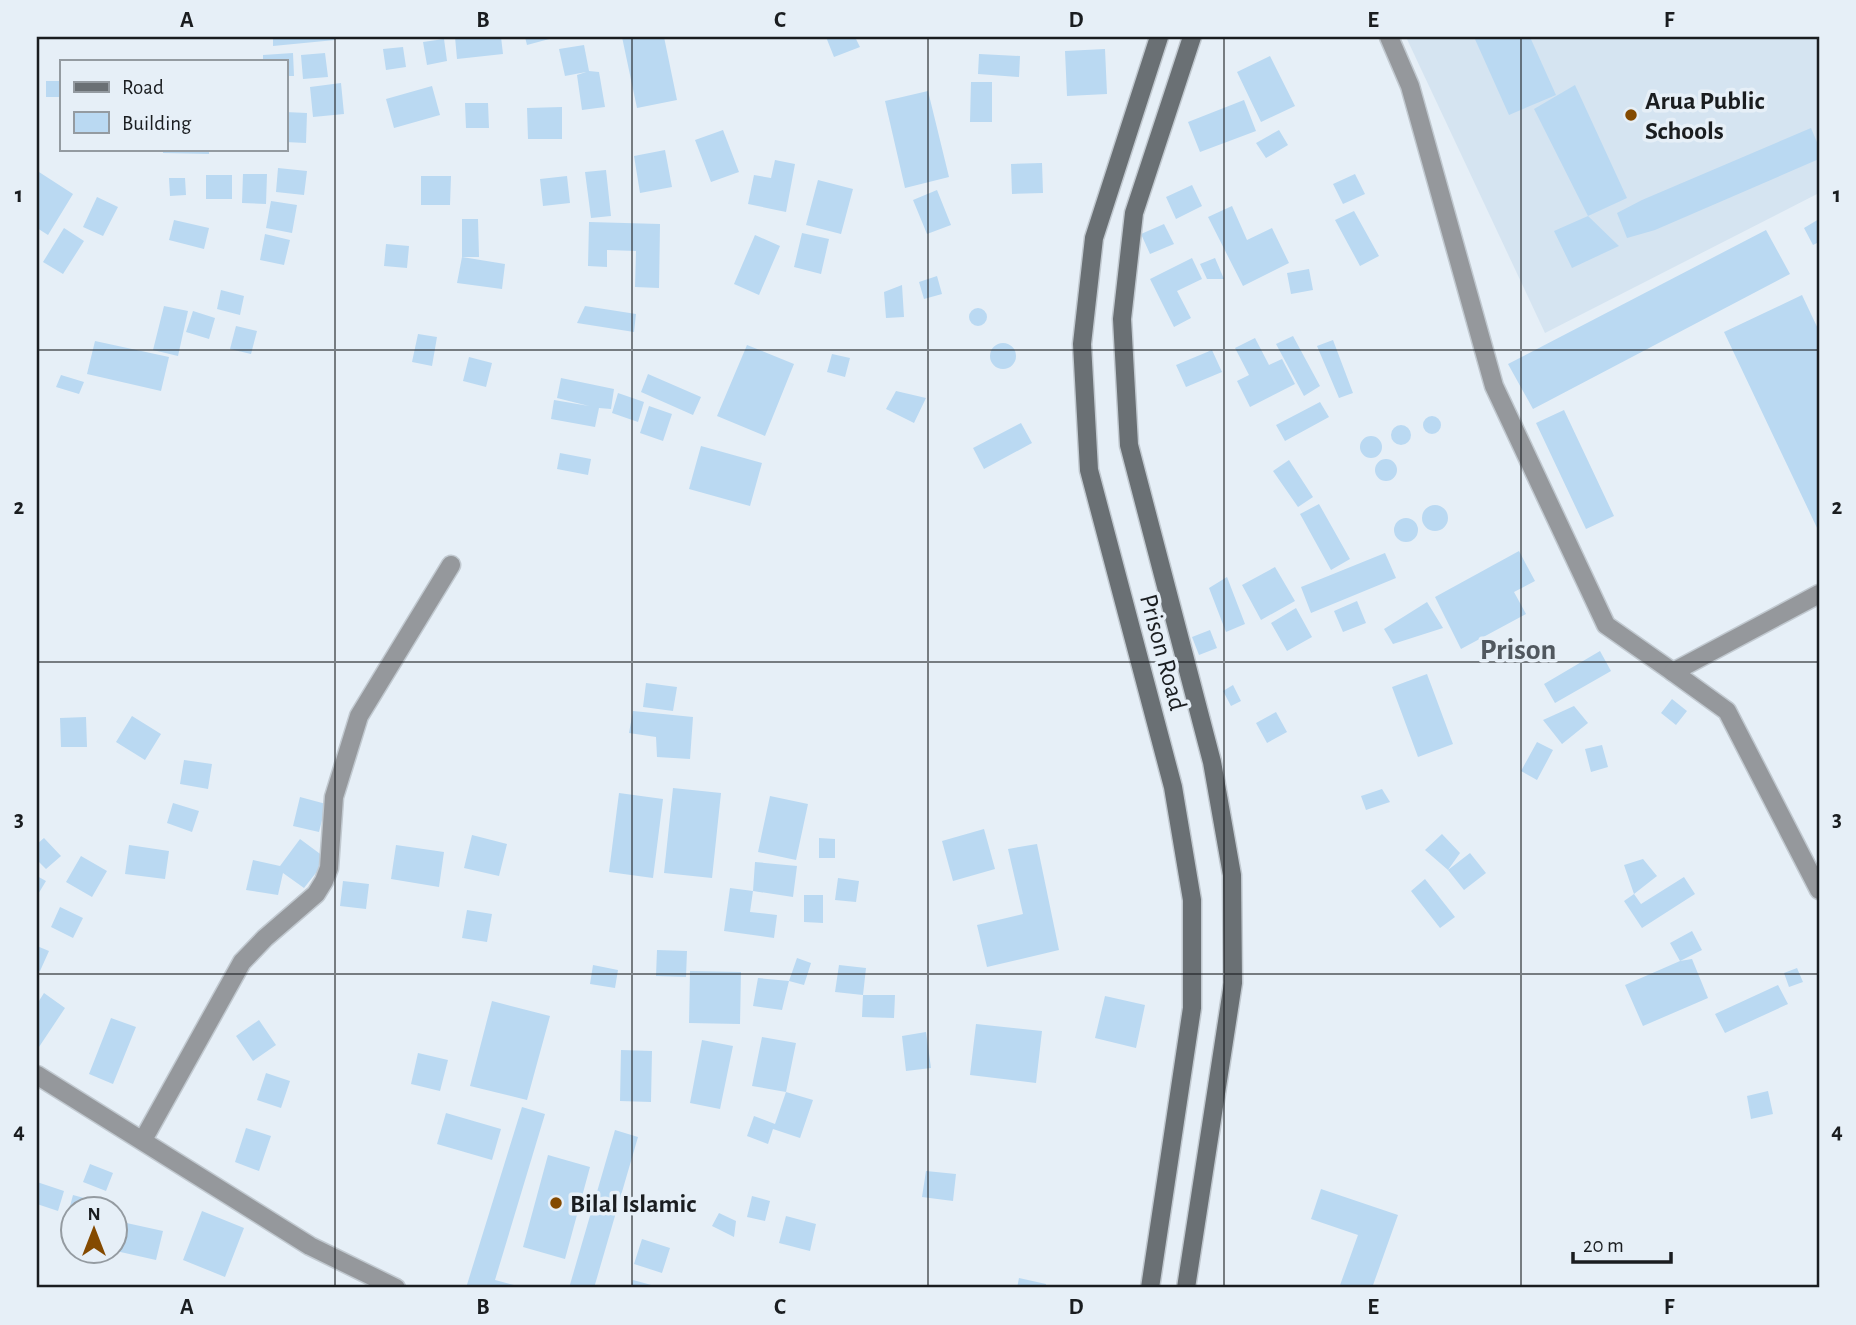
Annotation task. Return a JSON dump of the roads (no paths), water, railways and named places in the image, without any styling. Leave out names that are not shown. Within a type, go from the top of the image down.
[{"type":"street","name":"Prison Road","points":[[1150,1288],[1192,1009],[1192,900],[1172,788],[1089,470],[1082,344],[1094,238],[1159,37]]},
{"type":"street","name":"Prison Road","points":[[1186,1288],[1233,983],[1232,874],[1212,762],[1129,444],[1122,319],[1134,213],[1192,37]]},
{"type":"street","points":[[1389,37],[1410,86],[1494,386],[1606,625],[1727,711],[1819,890]]},
{"type":"street","points":[[143,1140],[242,962],[265,938],[316,894],[324,881],[329,868],[334,797],[359,716],[451,565]]},
{"type":"street","points":[[1673,672],[1819,594]]},
{"type":"street","points":[[37,1075],[310,1246],[396,1288]]},
{"type":"place","name":"Arua Public Schools","points":[[1631,115]]},
{"type":"place","name":"Bilal Islamic","points":[[556,1203]]},
{"type":"district","name":"Prison","points":[[1518,649]]}]
